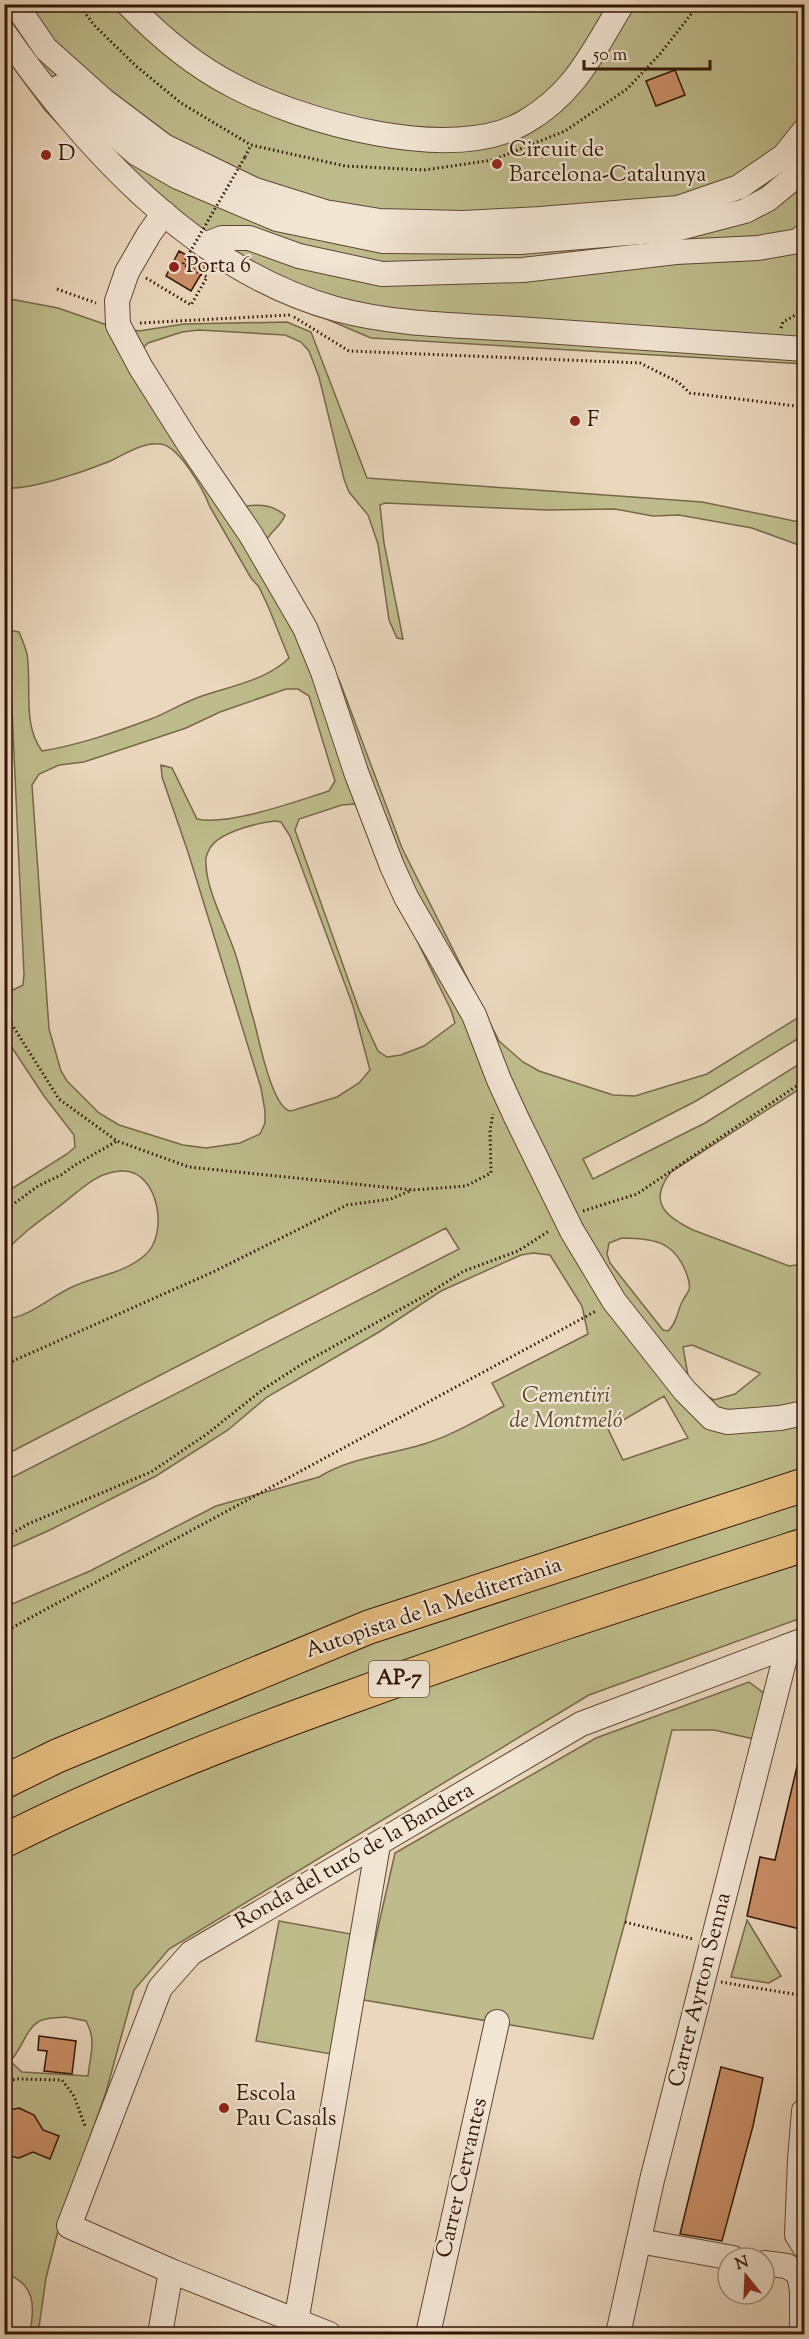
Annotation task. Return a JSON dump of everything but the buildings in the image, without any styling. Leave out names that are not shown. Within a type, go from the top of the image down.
[{"type":"highway","name":"Autopista de la Mediterrània","points":[[4,1782],[57,1756],[369,1627],[804,1485]]},
{"type":"highway","name":"AP-7","points":[[4,1841],[104,1794],[276,1724],[593,1612],[804,1545]]},
{"type":"street","points":[[15,4],[46,49],[103,100],[164,146],[255,190],[336,214],[380,221],[463,223],[678,207],[739,187],[784,156],[804,131]]},
{"type":"street","points":[[128,4],[173,45],[231,85],[304,116],[378,134],[444,139],[478,138],[506,131],[525,122],[561,95],[572,73],[622,4]]},
{"type":"street","points":[[4,33],[26,64],[101,152],[164,213],[204,245],[246,272],[287,291],[334,308],[403,321],[804,349]]},
{"type":"street","points":[[26,64],[40,70],[136,153],[178,177],[277,219],[383,241],[520,242],[676,229],[745,211],[768,199],[804,169]]},
{"type":"street","points":[[164,213],[129,267],[117,301],[118,319],[141,368],[251,535],[305,628],[392,866],[406,897],[474,1015],[499,1080],[567,1224],[614,1301],[685,1391],[712,1418],[727,1422],[780,1418],[804,1413]]},
{"type":"street","points":[[204,245],[222,238],[249,238],[299,256],[382,274],[523,270],[676,252],[758,248],[798,241],[804,236]]},
{"type":"street","name":"Ronda del turó de la Bandera","points":[[171,2271],[69,2226],[160,1988],[191,1953],[581,1724],[796,1643]]},
{"type":"street","name":"Carrer Ayrton Senna","points":[[618,2334],[712,1944],[796,1643]]},
{"type":"street","points":[[296,2328],[378,1845]]},
{"type":"street","name":"Carrer Cervantes","points":[[428,2334],[498,2022]]},
{"type":"street","points":[[804,2110],[797,2235],[804,2246]]},
{"type":"street","points":[[639,2241],[716,2255]]},
{"type":"street","points":[[776,2265],[787,2266],[799,2274],[802,2291],[802,2334]]},
{"type":"street","points":[[160,2334],[171,2271],[296,2328],[329,2334]]},
{"type":"path","points":[[78,4],[95,26],[136,66],[172,96],[251,145],[345,166],[423,170],[494,160],[565,131],[627,89],[660,54],[699,4]]},
{"type":"path","points":[[129,267],[191,305],[207,278],[183,264],[251,145]]},
{"type":"path","points":[[57,289],[118,319],[291,315],[350,351],[640,363],[678,382],[690,393],[804,407]]},
{"type":"path","points":[[779,334],[783,322],[804,310]]},
{"type":"path","points":[[4,1012],[59,1098],[117,1141],[189,1167],[413,1190],[466,1186],[491,1173],[490,1130],[499,1080]]},
{"type":"path","points":[[4,1538],[28,1524],[151,1472],[207,1434],[262,1390],[302,1364],[416,1301],[464,1271],[518,1251],[567,1224],[637,1194],[804,1081]]},
{"type":"path","points":[[4,1211],[38,1186],[61,1175],[117,1141]]},
{"type":"path","points":[[4,1365],[213,1272],[347,1205],[391,1199],[413,1190]]},
{"type":"path","points":[[4,1632],[614,1301]]},
{"type":"path","points":[[625,1922],[712,1944]]},
{"type":"path","points":[[703,1979],[799,1995],[804,1992]]},
{"type":"path","points":[[4,2081],[62,2080],[74,2096],[78,2111],[97,2152]]},
{"type":"green space","name":"Circuit de Barcelona-Catalunya","points":[[5,5],[804,5],[804,364],[371,338],[296,306],[229,272],[173,237],[131,201],[45,110],[5,56]]},
{"type":"green space","name":"Cementiri de Montmeló","points":[[5,298],[58,308],[110,326],[139,331],[184,324],[287,322],[311,332],[367,478],[702,502],[804,523],[804,547],[752,528],[679,515],[653,516],[615,509],[547,510],[385,503],[380,505],[384,543],[403,639],[397,638],[389,620],[378,544],[368,515],[349,492],[344,479],[319,377],[309,351],[301,342],[285,335],[199,330],[182,332],[148,343],[144,347],[145,359],[246,506],[267,506],[285,515],[265,543],[340,682],[402,848],[499,1041],[523,1062],[539,1071],[613,1095],[635,1096],[707,1074],[804,1014],[804,1035],[696,1101],[583,1159],[593,1179],[705,1123],[804,1061],[804,1086],[671,1172],[664,1182],[660,1199],[667,1213],[693,1230],[789,1266],[804,1264],[804,1617],[589,1695],[169,1949],[134,1990],[106,2092],[60,2223],[46,2278],[38,2334],[30,2334],[32,2305],[28,2290],[23,2283],[4,2273],[5,1607],[90,1571],[216,1506],[319,1477],[344,1465],[411,1448],[455,1432],[504,1406],[492,1383],[588,1334],[582,1306],[550,1255],[533,1253],[521,1255],[441,1291],[379,1332],[267,1397],[228,1430],[156,1476],[50,1530],[5,1550],[5,1481],[459,1249],[446,1228],[5,1455],[5,1319],[22,1315],[70,1288],[118,1271],[137,1261],[152,1246],[157,1234],[158,1220],[157,1206],[145,1182],[136,1174],[124,1171],[114,1172],[105,1174],[88,1184],[30,1229],[5,1252],[5,1193],[75,1147],[74,1135],[44,1096],[5,1037],[4,979],[13,990],[23,985],[24,974],[11,688],[6,652],[8,630],[19,632],[26,651],[30,717],[36,741],[42,751],[84,742],[151,719],[195,698],[248,682],[270,672],[289,658],[259,587],[251,578],[190,470],[183,460],[167,446],[146,445],[71,475],[29,486],[5,488]],"holes":[[[286,689],[298,689],[309,696],[335,781],[329,791],[263,811],[227,819],[197,819],[172,768],[161,765],[162,777],[188,852],[261,1088],[265,1111],[265,1123],[260,1134],[240,1143],[206,1148],[183,1145],[119,1125],[99,1113],[67,1081],[61,1071],[49,1029],[32,785],[39,774],[59,765],[84,762],[186,728],[220,712]],[[354,804],[359,807],[403,912],[451,1010],[455,1023],[424,1046],[401,1055],[387,1057],[378,1051],[359,1010],[295,830],[299,819],[342,805]],[[281,822],[290,836],[353,1006],[370,1070],[359,1083],[337,1097],[291,1111],[284,1107],[272,1086],[237,959],[212,895],[207,873],[206,856],[213,844],[229,833],[259,824]],[[622,1238],[661,1243],[675,1253],[686,1272],[690,1288],[668,1331],[663,1330],[610,1263],[607,1254],[609,1243]],[[692,1345],[760,1373],[735,1394],[714,1400],[690,1387],[683,1347]],[[664,1396],[688,1438],[623,1460],[608,1429]],[[66,2017],[86,2021],[92,2042],[88,2076],[22,2072],[10,2061],[34,2025],[48,2018]]]},
{"type":"green space","points":[[749,1682],[765,1694],[754,1739],[714,1730],[672,1730],[625,1922],[593,2039],[352,1998],[365,1985],[395,1853],[596,1738]]},
{"type":"green space","points":[[747,1920],[781,1976],[769,1983],[731,1977]]},
{"type":"green space","points":[[279,1921],[351,1934],[331,2054],[256,2041]]},
{"type":"place","name":"D","points":[[46,155]]},
{"type":"place","name":"Circuit de Barcelona-Catalunya","points":[[497,164]]},
{"type":"place","name":"Porta 6","points":[[174,267]]},
{"type":"place","name":"F","points":[[575,421]]},
{"type":"place","name":"Escola Pau Casals","points":[[224,2108]]}]
